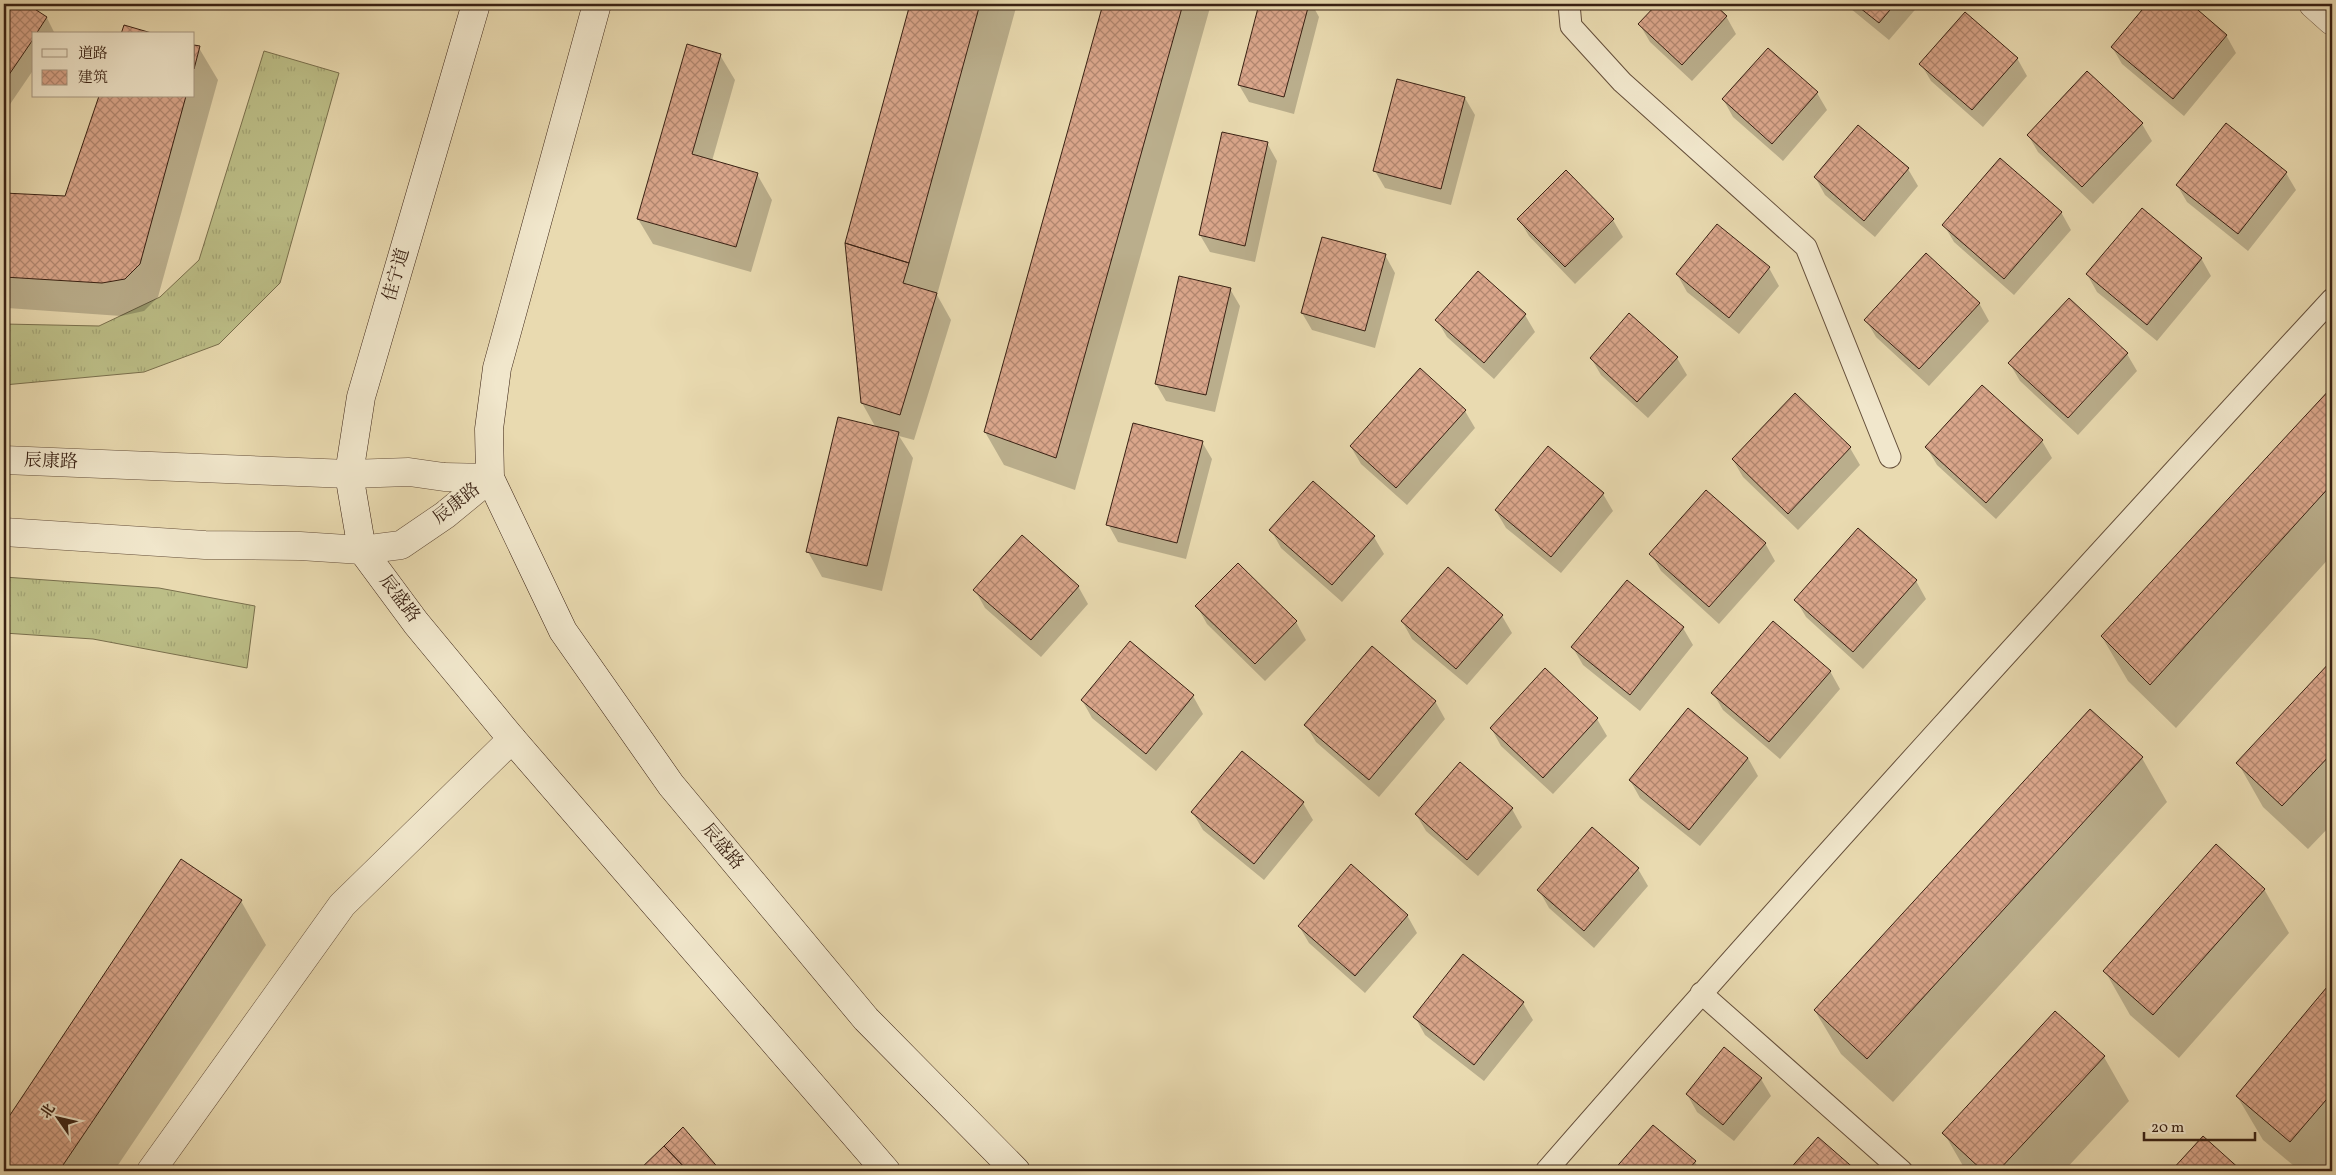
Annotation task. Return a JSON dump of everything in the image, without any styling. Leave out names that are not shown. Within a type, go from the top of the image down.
[{"type":"main road","name":"佳宁道","points":[[362,550],[349,474],[361,397],[476,4]]},
{"type":"main road","points":[[490,478],[489,428],[497,368],[597,4]]},
{"type":"main road","points":[[2313,4],[2332,21]]},
{"type":"main road","name":"辰康路","points":[[4,460],[349,474],[409,472],[444,477],[490,478]]},
{"type":"main road","name":"辰康路","points":[[4,532],[205,545],[300,546],[362,550],[401,545],[445,515],[490,478]]},
{"type":"main road","name":"辰盛路","points":[[490,478],[563,631],[671,785],[866,1019],[1016,1171]]},
{"type":"main road","name":"辰盛路","points":[[362,550],[416,623],[512,739],[886,1171]]},
{"type":"main road","points":[[151,1171],[342,905],[512,739]]},
{"type":"lane","points":[[1568,4],[1571,26],[1622,82],[1806,247],[1890,457]]},
{"type":"lane","points":[[1546,1171],[1701,993],[2043,614],[2332,299]]},
{"type":"lane","points":[[1701,993],[1902,1171]]},
{"type":"green space","points":[[264,51],[339,73],[280,283],[219,344],[144,372],[4,385],[4,324],[99,326],[160,297],[199,260]]},
{"type":"green space","points":[[4,577],[159,588],[255,606],[247,668],[93,639],[4,633]]},
{"type":"building","points":[[13,4],[27,4],[47,17],[37,32],[32,32],[32,41],[4,82],[4,17]]},
{"type":"building","points":[[910,4],[980,4],[909,263],[845,243]]},
{"type":"building","points":[[1103,4],[1183,4],[1056,458],[984,432]]},
{"type":"building","points":[[1259,4],[1309,4],[1284,97],[1238,85]]},
{"type":"building","points":[[1657,4],[1714,4],[1727,16],[1682,65],[1638,24]]},
{"type":"building","points":[[1855,4],[1895,4],[1879,23]]},
{"type":"building","points":[[2147,4],[2191,4],[2227,35],[2173,99],[2111,47]]},
{"type":"building","points":[[1965,12],[2018,58],[1972,110],[1919,64]]},
{"type":"building","points":[[124,25],[148,32],[122,32]]},
{"type":"building","points":[[687,44],[721,54],[692,154],[758,173],[736,247],[637,219]]},
{"type":"building","points":[[195,45],[200,46],[195,65]]},
{"type":"building","points":[[1768,48],[1818,92],[1772,144],[1722,99]]},
{"type":"building","points":[[2087,71],[2143,123],[2082,187],[2027,135]]},
{"type":"building","points":[[1397,79],[1465,97],[1441,189],[1373,171]]},
{"type":"building","points":[[98,98],[185,98],[140,264],[125,279],[102,283],[4,277],[4,193],[65,196]]},
{"type":"building","points":[[2226,123],[2287,172],[2238,234],[2176,185]]},
{"type":"building","points":[[1858,125],[1909,168],[1864,221],[1814,177]]},
{"type":"building","points":[[1222,132],[1268,142],[1245,246],[1199,235]]},
{"type":"building","points":[[2000,158],[2062,212],[2004,279],[1942,225]]},
{"type":"building","points":[[1566,170],[1614,219],[1565,267],[1517,219]]},
{"type":"building","points":[[2142,208],[2202,258],[2147,325],[2086,274]]},
{"type":"building","points":[[1717,224],[1770,267],[1729,318],[1676,274]]},
{"type":"building","points":[[1322,237],[1386,254],[1365,331],[1301,313]]},
{"type":"building","points":[[845,243],[909,263],[903,283],[937,293],[900,415],[861,403]]},
{"type":"building","points":[[1926,253],[1980,303],[1919,369],[1864,320]]},
{"type":"building","points":[[1478,271],[1526,314],[1484,363],[1435,320]]},
{"type":"building","points":[[1179,276],[1231,288],[1206,395],[1155,384]]},
{"type":"building","points":[[2069,298],[2128,353],[2068,418],[2008,363]]},
{"type":"building","points":[[1629,313],[1678,357],[1637,402],[1590,358]]},
{"type":"building","points":[[1420,368],[1466,410],[1396,488],[1350,446]]},
{"type":"building","points":[[1982,385],[2043,440],[1986,503],[1925,447]]},
{"type":"building","points":[[2332,387],[2332,484],[2150,685],[2101,636]]},
{"type":"building","points":[[1795,393],[1851,447],[1788,514],[1732,459]]},
{"type":"building","points":[[838,417],[899,432],[867,566],[806,552]]},
{"type":"building","points":[[1133,423],[1203,441],[1177,543],[1106,525]]},
{"type":"building","points":[[1548,446],[1604,493],[1551,557],[1495,510]]},
{"type":"building","points":[[1313,481],[1375,536],[1332,585],[1269,530]]},
{"type":"building","points":[[1706,490],[1766,543],[1709,607],[1649,554]]},
{"type":"building","points":[[1858,528],[1917,580],[1853,652],[1794,600]]},
{"type":"building","points":[[1022,535],[1079,586],[1031,640],[973,590]]},
{"type":"building","points":[[1238,563],[1297,621],[1255,664],[1195,606]]},
{"type":"building","points":[[1448,567],[1503,615],[1456,669],[1401,621]]},
{"type":"building","points":[[1627,580],[1684,627],[1630,695],[1571,647]]},
{"type":"building","points":[[1773,621],[1831,671],[1769,742],[1711,693]]},
{"type":"building","points":[[1130,641],[1194,695],[1146,754],[1081,700]]},
{"type":"building","points":[[1372,646],[1436,701],[1369,780],[1304,725]]},
{"type":"building","points":[[2332,660],[2332,753],[2282,806],[2236,763]]},
{"type":"building","points":[[1545,668],[1598,718],[1543,778],[1490,728]]},
{"type":"building","points":[[1688,708],[1748,758],[1689,830],[1629,780]]},
{"type":"building","points":[[2090,709],[2143,757],[1867,1059],[1814,1010]]},
{"type":"building","points":[[1242,751],[1304,802],[1254,864],[1191,812]]},
{"type":"building","points":[[1460,762],[1513,808],[1467,860],[1415,814]]},
{"type":"building","points":[[1592,827],[1639,868],[1584,931],[1537,890]]},
{"type":"building","points":[[2216,844],[2265,889],[2153,1015],[2103,971]]},
{"type":"building","points":[[181,859],[242,900],[59,1171],[4,1171],[4,1124]]},
{"type":"building","points":[[1351,864],[1408,915],[1355,976],[1298,926]]},
{"type":"building","points":[[1463,954],[1524,1002],[1474,1065],[1413,1017]]},
{"type":"building","points":[[2332,981],[2332,1093],[2290,1142],[2236,1096]]},
{"type":"building","points":[[2055,1011],[2105,1056],[1998,1171],[1983,1171],[1942,1133]]},
{"type":"building","points":[[1724,1047],[1762,1078],[1723,1125],[1686,1094]]},
{"type":"building","points":[[1653,1125],[1696,1161],[1687,1171],[1613,1171]]},
{"type":"building","points":[[683,1127],[721,1171],[688,1171],[664,1146]]},
{"type":"building","points":[[2203,1136],[2242,1171],[2171,1171]]},
{"type":"building","points":[[1818,1137],[1857,1171],[1788,1171]]},
{"type":"building","points":[[664,1146],[688,1171],[638,1171]]}]
